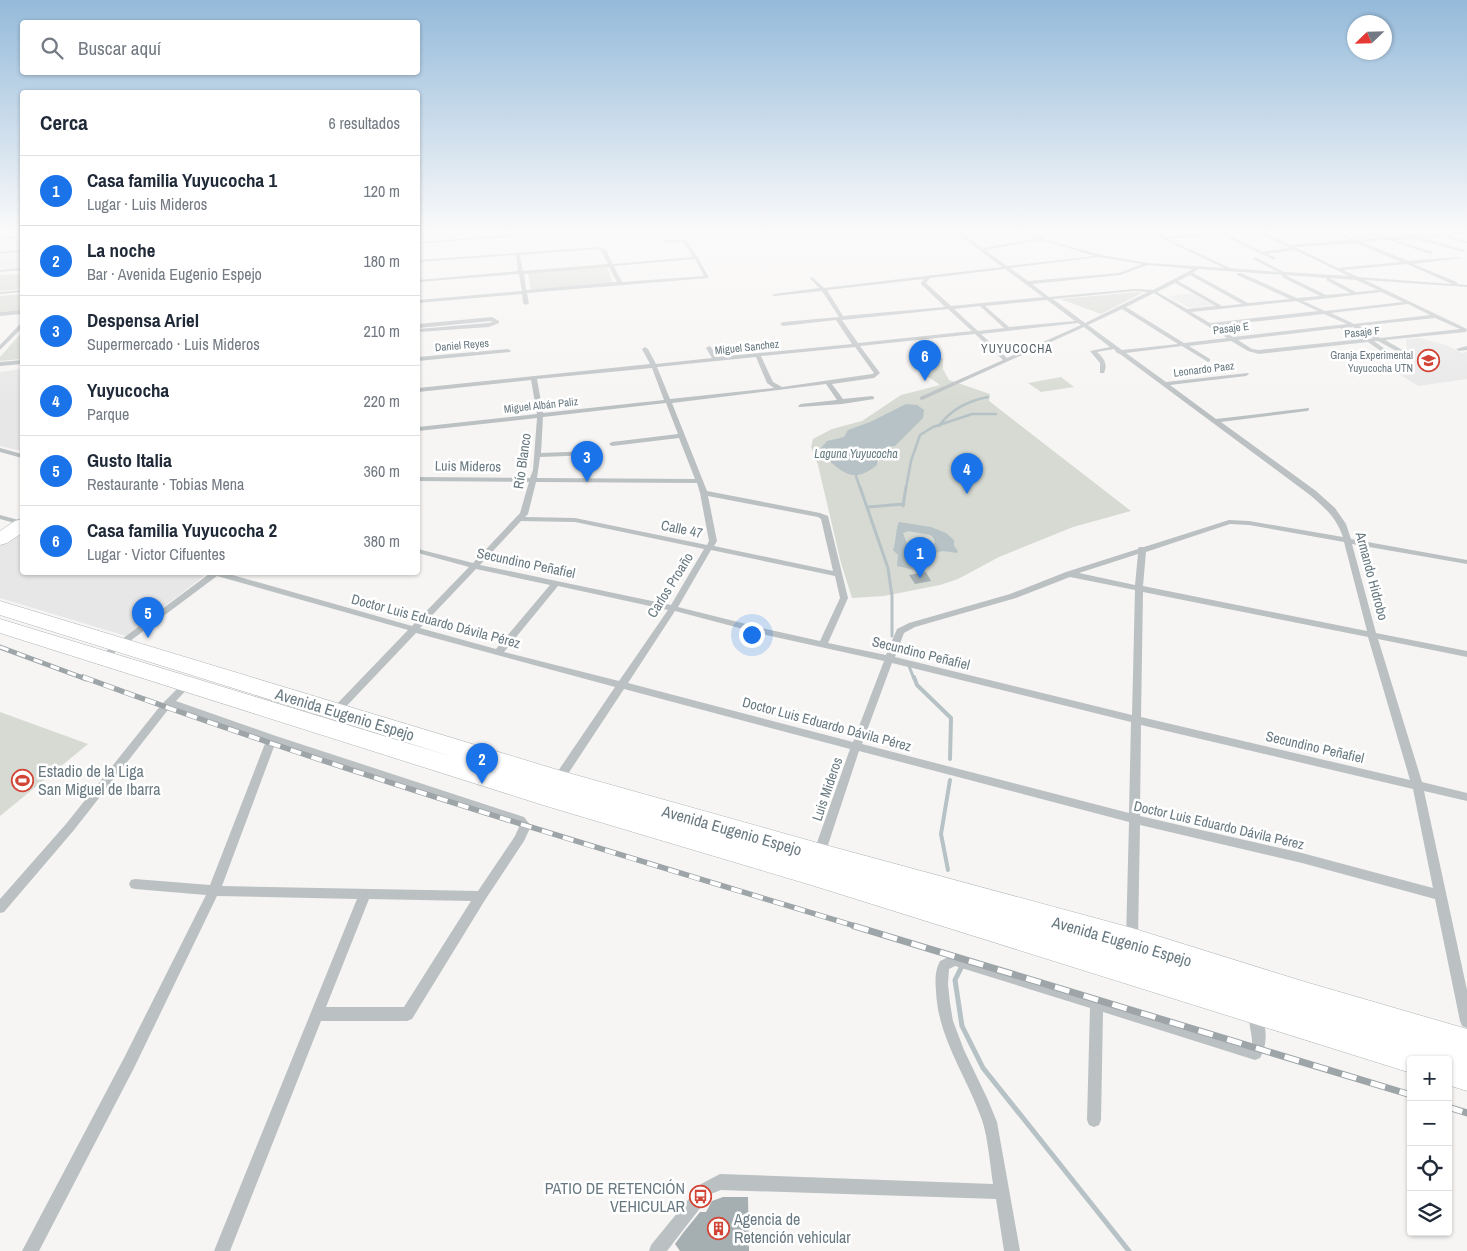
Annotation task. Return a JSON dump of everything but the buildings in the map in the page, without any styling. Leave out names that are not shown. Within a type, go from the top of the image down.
[{"type":"main road","points":[[0,539],[13,522]]},
{"type":"main road","name":"Avenida Eugenio Espejo","points":[[0,608],[111,651],[178,693],[552,788],[1132,957],[1302,996],[1467,1045]]},
{"type":"main road","name":"Avenida Eugenio Espejo","points":[[0,626],[111,651],[336,711],[552,788]]},
{"type":"main road","name":"Avenida Eugenio Espejo","points":[[1132,957],[1255,1008],[1409,1056]]},
{"type":"main road","points":[[1452,1069],[1467,1074]]},
{"type":"street","points":[[525,288],[526,303]]},
{"type":"street","points":[[420,302],[569,288]]},
{"type":"street","points":[[774,295],[837,288]]},
{"type":"street","points":[[929,288],[1005,359]]},
{"type":"street","name":"Armando Hidrobo","points":[[1034,288],[1312,493],[1332,510],[1342,524],[1372,635],[1417,784],[1467,1021]]},
{"type":"street","points":[[922,398],[958,383],[1005,359],[1159,288]]},
{"type":"street","points":[[1188,288],[1221,307]]},
{"type":"street","points":[[1218,288],[1246,304]]},
{"type":"street","points":[[1260,288],[1370,341],[1387,353]]},
{"type":"street","points":[[1271,288],[1351,324],[1404,353]]},
{"type":"street","points":[[1309,288],[1324,296]]},
{"type":"street","points":[[1344,288],[1354,294]]},
{"type":"street","points":[[1376,288],[1466,330]]},
{"type":"street","points":[[824,290],[842,318]]},
{"type":"street","points":[[783,324],[1134,290],[1153,291],[1250,350],[1259,352]]},
{"type":"street","points":[[0,293],[20,291]]},
{"type":"street","points":[[1186,311],[1381,291]]},
{"type":"street","points":[[1209,324],[1407,303]]},
{"type":"street","points":[[980,304],[1009,330]]},
{"type":"street","points":[[1123,306],[1208,360]]},
{"type":"street","points":[[0,314],[20,312]]},
{"type":"street","name":"Pasaje E","points":[[1116,350],[1435,316]]},
{"type":"street","points":[[842,318],[839,320],[840,323],[875,371]]},
{"type":"street","points":[[420,326],[492,319],[497,323],[420,331]]},
{"type":"street","name":"Miguel Sanchez","points":[[420,390],[1080,324]]},
{"type":"street","points":[[0,348],[20,327]]},
{"type":"street","name":"Pasaje F","points":[[1259,352],[1466,330]]},
{"type":"street","points":[[0,337],[11,336]]},
{"type":"street","points":[[709,348],[716,360]]},
{"type":"street","points":[[1459,349],[1467,348]]},
{"type":"street","name":"Carlos Proaño","points":[[552,788],[620,684],[674,608],[713,540],[704,493],[654,366],[645,349]]},
{"type":"street","points":[[1102,372],[1104,366],[1102,361],[1093,351],[1116,350]]},
{"type":"street","name":"Daniel Reyes","points":[[420,359],[508,351]]},
{"type":"street","points":[[758,356],[770,383],[775,388],[781,389]]},
{"type":"street","points":[[0,364],[20,362]]},
{"type":"street","points":[[0,369],[20,367]]},
{"type":"street","name":"Miguel Albán Paliz","points":[[420,429],[781,389],[874,376],[877,373],[875,371]]},
{"type":"street","name":"Leonardo Paez","points":[[1163,384],[1246,374]]},
{"type":"street","name":"Río Blanco","points":[[336,711],[524,514],[534,481],[540,415],[534,378]]},
{"type":"street","points":[[828,383],[842,402]]},
{"type":"street","points":[[801,406],[872,398]]},
{"type":"street","points":[[1214,421],[1307,409]]},
{"type":"street","points":[[612,444],[680,436]]},
{"type":"street","points":[[0,450],[20,455]]},
{"type":"street","points":[[537,455],[592,453]]},
{"type":"street","name":"Luis Mideros","points":[[420,479],[699,481]]},
{"type":"street","points":[[704,493],[820,515],[825,518],[844,598],[823,644]]},
{"type":"street","name":"Calle 47","points":[[520,519],[576,520],[838,574]]},
{"type":"street","name":"Luis Mideros","points":[[815,864],[856,746],[900,632],[906,628],[1013,596],[1069,574],[1229,522],[1249,523],[1467,562]]},
{"type":"street","points":[[1132,957],[1139,588],[1142,549]]},
{"type":"street","name":"Secundino Peñafiel","points":[[420,552],[475,566],[674,608],[890,658],[1136,720],[1467,797]]},
{"type":"street","points":[[1069,574],[1467,654]]},
{"type":"street","points":[[111,651],[212,575]]},
{"type":"street","name":"Doctor Luis Eduardo Dávila Pérez","points":[[222,575],[498,653],[1135,819],[1302,858],[1439,895]]},
{"type":"street","points":[[498,653],[556,583]]},
{"type":"street","points":[[0,908],[70,827],[178,693],[272,739],[520,820],[525,826],[520,838],[407,1014],[318,1014]]},
{"type":"street","points":[[30,1251],[129,1064],[214,891],[272,739]]},
{"type":"street","points":[[135,884],[214,891],[481,896]]},
{"type":"street","points":[[222,1251],[365,895]]},
{"type":"street","points":[[1012,1251],[990,1122],[985,1106],[952,1041],[945,1014],[942,995],[944,965],[955,960],[979,966],[1097,1005],[1255,1053],[1258,1049],[1258,1038],[1255,1008]]},
{"type":"street","points":[[1094,1120],[1097,1005]]},
{"type":"street","points":[[657,1251],[706,1189],[720,1182],[1002,1192]]},
{"type":"shaded area","points":[[0,288],[20,288],[20,289],[0,291]]},
{"type":"shaded area","points":[[531,288],[553,288],[531,290]]},
{"type":"shaded area","points":[[1142,293],[1101,314],[1060,299]]},
{"type":"shaded area","points":[[1194,293],[1217,306],[1190,308],[1168,296]]},
{"type":"shaded area","points":[[20,294],[20,310],[0,312],[0,296]]},
{"type":"shaded area","points":[[20,334],[20,359],[0,361],[0,357]]},
{"type":"shaded area","name":"Granja Experimental Yuyucocha UTN","points":[[1419,338],[1446,345],[1462,353],[1467,352],[1467,379],[1418,386],[1390,368],[1401,366],[1381,356],[1407,353],[1406,339]]},
{"type":"shaded area","name":"YUYUCOCHA","points":[[943,358],[943,369],[949,380],[990,394],[989,401],[1131,511],[1073,527],[999,557],[958,579],[940,585],[884,596],[852,598],[841,563],[818,465],[811,447],[813,439],[832,429],[862,421],[901,395],[940,385],[924,374],[916,361]]},
{"type":"shaded area","points":[[20,369],[20,451],[0,446],[0,372]]},
{"type":"shaded area","points":[[1061,377],[1074,387],[1041,392],[1028,383]]},
{"type":"shaded area","points":[[20,529],[20,575],[204,576],[126,636],[0,598],[0,541]]},
{"type":"shaded area","name":"Estadio de la Liga San Miguel de Ibarra","points":[[0,712],[88,744],[0,816]]},
{"type":"water","name":"Laguna Yuyucocha","points":[[906,404],[917,405],[924,410],[923,418],[895,446],[884,448],[878,453],[877,465],[869,471],[854,475],[848,474],[836,467],[823,455],[821,448],[827,441],[844,437],[848,430],[870,422]]},
{"type":"water","points":[[899,522],[931,527],[946,533],[954,540],[954,546],[958,551],[957,553],[943,551],[927,555],[916,563],[917,569],[915,570],[897,566],[898,555],[893,550]],"holes":[[[908,531],[930,535],[935,542],[932,546],[910,552],[903,533]]]},
{"type":"waterway","points":[[940,425],[954,410],[973,401],[988,397]]},
{"type":"waterway","points":[[940,425],[972,414],[996,414]]},
{"type":"waterway","points":[[906,488],[911,461],[920,435],[940,425]]},
{"type":"waterway","points":[[856,476],[860,488]]},
{"type":"waterway","points":[[860,487],[888,568],[892,596],[892,636]]},
{"type":"waterway","points":[[903,504],[906,487]]},
{"type":"waterway","points":[[868,507],[903,504]]},
{"type":"waterway","points":[[909,666],[914,679]]},
{"type":"waterway","points":[[914,677],[917,685],[951,718],[950,759]]},
{"type":"waterway","points":[[948,870],[941,834],[950,780]]},
{"type":"waterway","points":[[963,964],[955,980],[962,1026],[983,1068],[1129,1251]]},
{"type":"railway","points":[[0,647],[86,679]]},
{"type":"railway","points":[[83,677],[372,777],[858,927]]},
{"type":"railway","points":[[854,926],[1407,1094]]},
{"type":"railway","points":[[1452,1108],[1467,1113]]},
{"type":"place","name":"Granja Experimental Yuyucocha UTN","points":[[1429,361]]},
{"type":"place","name":"Casa familia Yuyucocha 2","points":[[925,381]]},
{"type":"place","name":"Despensa Ariel","points":[[587,482]]},
{"type":"place","name":"Yuyucocha","points":[[967,494]]},
{"type":"place","name":"Casa familia Yuyucocha 1","points":[[920,578]]},
{"type":"place","name":"Gusto Italia","points":[[148,638]]},
{"type":"place","name":"Estadio de la Liga San Miguel de Ibarra","points":[[22,780]]},
{"type":"place","name":"La noche","points":[[482,784]]},
{"type":"place","name":"PATIO DE RETENCIÓN VEHICULAR","points":[[701,1197]]},
{"type":"place","name":"Agencia de Retención vehicular","points":[[718,1228]]},
{"type":"district","name":"YUYUCOCHA","points":[[1017,349]]}]
